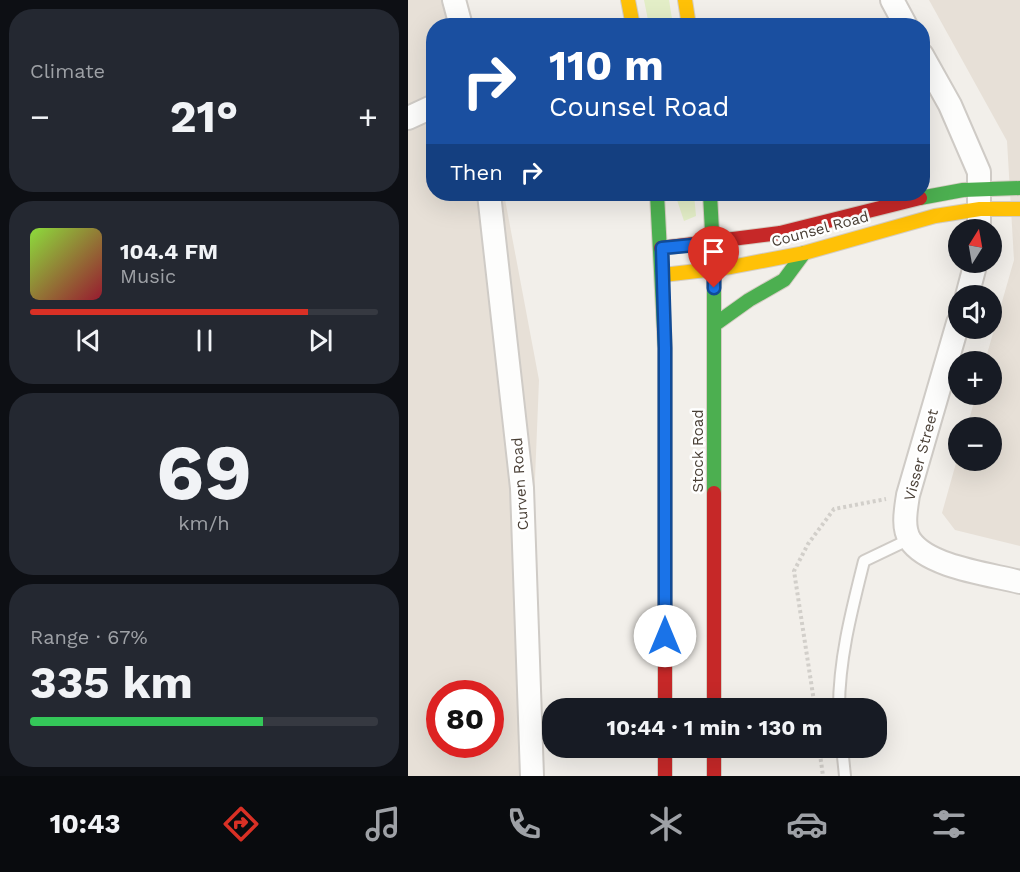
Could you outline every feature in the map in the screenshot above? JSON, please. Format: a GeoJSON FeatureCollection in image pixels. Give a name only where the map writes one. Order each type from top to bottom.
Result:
{"type":"FeatureCollection","features":[{"type":"Feature","properties":{"kind":"main road"},"geometry":{"type":"LineString","coordinates":[[628,0],[631,18]]}},
{"type":"Feature","properties":{"kind":"main road"},"geometry":{"type":"LineString","coordinates":[[685,0],[688,18]]}},
{"type":"Feature","properties":{"kind":"main road","name":"Counsel Road"},"geometry":{"type":"LineString","coordinates":[[663,275],[714,269],[804,253],[903,223],[980,209],[1020,188]]}},
{"type":"Feature","properties":{"kind":"main road"},"geometry":{"type":"LineString","coordinates":[[658,201],[663,275],[665,698]]}},
{"type":"Feature","properties":{"kind":"main road","name":"Stock Road"},"geometry":{"type":"LineString","coordinates":[[711,201],[714,243],[714,698]]}},
{"type":"Feature","properties":{"kind":"main road","name":"Counsel Road"},"geometry":{"type":"LineString","coordinates":[[662,248],[714,243],[798,229],[895,202],[980,209],[1020,209]]}},
{"type":"Feature","properties":{"kind":"main road"},"geometry":{"type":"LineString","coordinates":[[714,325],[748,300],[784,280],[804,253]]}},
{"type":"Feature","properties":{"kind":"main road"},"geometry":{"type":"LineString","coordinates":[[665,758],[665,776]]}},
{"type":"Feature","properties":{"kind":"main road"},"geometry":{"type":"LineString","coordinates":[[714,758],[714,776]]}},
{"type":"Feature","properties":{"kind":"street"},"geometry":{"type":"LineString","coordinates":[[454,0],[459,18]]}},
{"type":"Feature","properties":{"kind":"street"},"geometry":{"type":"LineString","coordinates":[[892,0],[902,18]]}},
{"type":"Feature","properties":{"kind":"street"},"geometry":{"type":"LineString","coordinates":[[930,69],[950,105],[979,172],[980,209]]}},
{"type":"Feature","properties":{"kind":"street"},"geometry":{"type":"LineString","coordinates":[[408,117],[426,109]]}},
{"type":"Feature","properties":{"kind":"street","name":"Curven Road"},"geometry":{"type":"LineString","coordinates":[[490,201],[522,488],[532,776]]}},
{"type":"Feature","properties":{"kind":"street","name":"Visser Street"},"geometry":{"type":"LineString","coordinates":[[910,539],[904,521],[908,495],[954,339]]}},
{"type":"Feature","properties":{"kind":"street"},"geometry":{"type":"LineString","coordinates":[[910,539],[929,558],[1020,582]]}},
{"type":"Feature","properties":{"kind":"lane"},"geometry":{"type":"LineString","coordinates":[[840,698],[848,627],[864,561],[910,539]]}},
{"type":"Feature","properties":{"kind":"lane"},"geometry":{"type":"LineString","coordinates":[[843,758],[845,776]]}},
{"type":"Feature","properties":{"kind":"path"},"geometry":{"type":"LineString","coordinates":[[813,698],[794,571],[808,544],[834,509],[908,495]]}},
{"type":"Feature","properties":{"kind":"path"},"geometry":{"type":"LineString","coordinates":[[821,758],[823,776]]}},
{"type":"Feature","properties":{"kind":"shaded area"},"geometry":{"type":"Polygon","coordinates":[[[408,0],[467,0],[471,18],[426,18],[426,201],[505,201],[539,380],[523,776],[408,776],[408,0]]]}},
{"type":"Feature","properties":{"kind":"shaded area"},"geometry":{"type":"Polygon","coordinates":[[[929,0],[1020,0],[1020,546],[955,530],[942,513],[954,471],[1002,471],[1002,417],[970,417],[973,405],[1002,405],[1002,351],[988,351],[991,339],[1002,339],[1002,302],[1014,260],[1007,141],[929,0]]]}},
{"type":"Feature","properties":{"kind":"green space"},"geometry":{"type":"Polygon","coordinates":[[[644,0],[669,0],[672,18],[648,18],[644,0]]]}},
{"type":"Feature","properties":{"kind":"green space"},"geometry":{"type":"Polygon","coordinates":[[[677,201],[695,201],[696,216],[684,221],[677,201]]]}},
{"type":"Feature","properties":{"kind":"traffic: fast"},"geometry":{"type":"LineString","coordinates":[[930,196],[963,190],[1020,188]]}},
{"type":"Feature","properties":{"kind":"traffic: fast"},"geometry":{"type":"LineString","coordinates":[[657,201],[665,348],[665,477]]}},
{"type":"Feature","properties":{"kind":"traffic: fast"},"geometry":{"type":"LineString","coordinates":[[710,201],[714,269],[714,493]]}},
{"type":"Feature","properties":{"kind":"traffic: fast"},"geometry":{"type":"LineString","coordinates":[[714,325],[749,300],[784,280],[804,253]]}},
{"type":"Feature","properties":{"kind":"traffic: slow"},"geometry":{"type":"LineString","coordinates":[[628,0],[631,18]]}},
{"type":"Feature","properties":{"kind":"traffic: slow"},"geometry":{"type":"LineString","coordinates":[[685,0],[688,18]]}},
{"type":"Feature","properties":{"kind":"traffic: slow"},"geometry":{"type":"LineString","coordinates":[[663,275],[731,267],[804,253],[935,216],[980,209],[1020,209]]}},
{"type":"Feature","properties":{"kind":"traffic: jam"},"geometry":{"type":"LineString","coordinates":[[661,248],[780,233],[908,201]]}},
{"type":"Feature","properties":{"kind":"traffic: jam"},"geometry":{"type":"LineString","coordinates":[[665,477],[665,698]]}},
{"type":"Feature","properties":{"kind":"traffic: jam"},"geometry":{"type":"LineString","coordinates":[[714,493],[714,698]]}},
{"type":"Feature","properties":{"kind":"traffic: jam"},"geometry":{"type":"LineString","coordinates":[[665,758],[665,776]]}},
{"type":"Feature","properties":{"kind":"traffic: jam"},"geometry":{"type":"LineString","coordinates":[[714,758],[714,776]]}},
{"type":"Feature","properties":{"kind":"route"},"geometry":{"type":"LineString","coordinates":[[665,636],[665,348],[662,248],[714,243],[714,288]]}}]}
